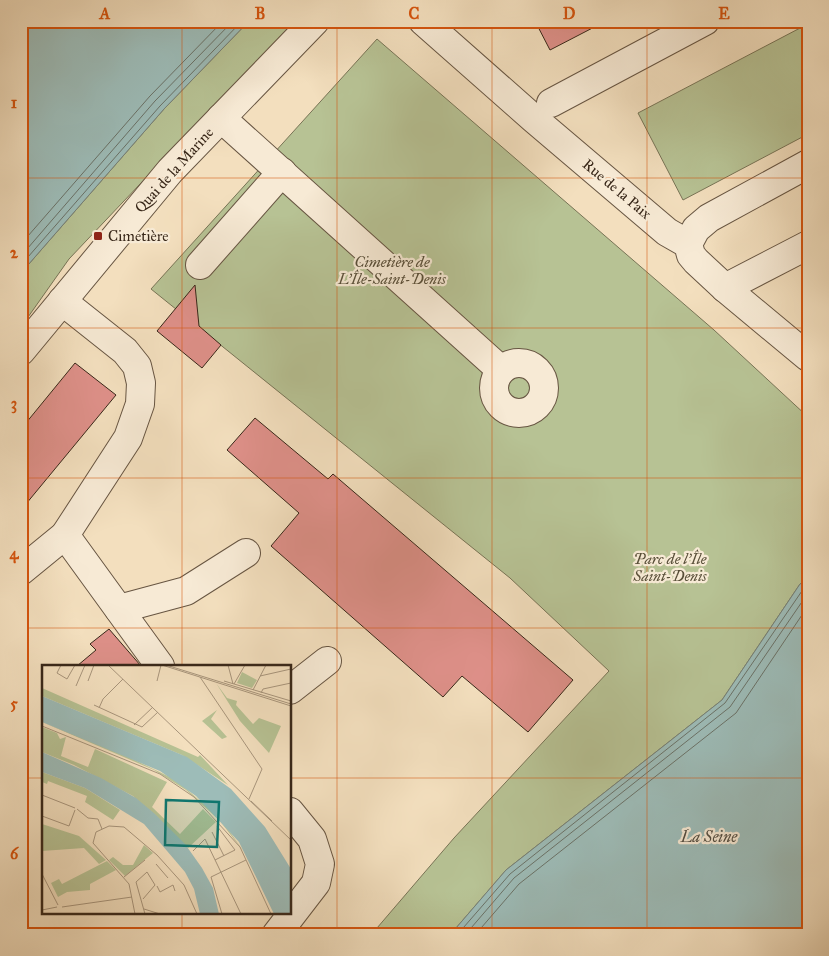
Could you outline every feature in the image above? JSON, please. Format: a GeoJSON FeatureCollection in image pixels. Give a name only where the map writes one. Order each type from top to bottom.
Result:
{"type":"FeatureCollection","features":[{"type":"Feature","properties":{"kind":"street","name":"Quai de la Marine"},"geometry":{"type":"LineString","coordinates":[[21,350],[170,171],[316,21]]}},
{"type":"Feature","properties":{"kind":"street","name":"Rue de la Paix"},"geometry":{"type":"LineString","coordinates":[[423,21],[534,119],[667,232],[688,244]]}},
{"type":"Feature","properties":{"kind":"street"},"geometry":{"type":"LineString","coordinates":[[551,103],[705,21]]}},
{"type":"Feature","properties":{"kind":"street"},"geometry":{"type":"LineString","coordinates":[[221,118],[501,370]]}},
{"type":"Feature","properties":{"kind":"street"},"geometry":{"type":"LineString","coordinates":[[808,164],[708,218],[696,229],[688,244],[691,255],[696,262],[808,357]]}},
{"type":"Feature","properties":{"kind":"street"},"geometry":{"type":"LineString","coordinates":[[200,265],[282,172]]}},
{"type":"Feature","properties":{"kind":"street"},"geometry":{"type":"LineString","coordinates":[[725,288],[808,245]]}},
{"type":"Feature","properties":{"kind":"street"},"geometry":{"type":"LineString","coordinates":[[21,571],[66,535],[128,438],[140,404],[141,383],[137,366],[125,351],[62,301]]}},
{"type":"Feature","properties":{"kind":"street"},"geometry":{"type":"LineString","coordinates":[[66,535],[159,665]]}},
{"type":"Feature","properties":{"kind":"street"},"geometry":{"type":"LineString","coordinates":[[119,609],[186,590],[246,553]]}},
{"type":"Feature","properties":{"kind":"street"},"geometry":{"type":"LineString","coordinates":[[291,689],[327,661]]}},
{"type":"Feature","properties":{"kind":"street"},"geometry":{"type":"LineString","coordinates":[[276,935],[316,883],[320,864],[312,839],[291,813]]}},
{"type":"Feature","properties":{"kind":"green space"},"geometry":{"type":"Polygon","coordinates":[[[249,21],[297,21],[69,259],[21,327],[21,273],[164,109],[249,21]]]}},
{"type":"Feature","properties":{"kind":"green space"},"geometry":{"type":"Polygon","coordinates":[[[802,27],[808,38],[808,134],[683,200],[638,113],[802,27]]]}},
{"type":"Feature","properties":{"kind":"green space","name":"Cimetière de L'Île-Saint-Denis"},"geometry":{"type":"Polygon","coordinates":[[[377,39],[714,330],[808,417],[808,579],[800,584],[722,700],[506,870],[450,935],[371,935],[454,838],[609,671],[510,578],[151,289],[377,39]]]}},
{"type":"Feature","properties":{"kind":"water"},"geometry":{"type":"Polygon","coordinates":[[[21,21],[249,21],[164,109],[21,273],[21,21]]]}},
{"type":"Feature","properties":{"kind":"water","name":"La Seine"},"geometry":{"type":"Polygon","coordinates":[[[808,579],[808,935],[450,935],[506,870],[722,700],[800,584],[808,579]]]}},
{"type":"Feature","properties":{"kind":"building"},"geometry":{"type":"Polygon","coordinates":[[[535,21],[606,21],[550,50],[535,21]]]}},
{"type":"Feature","properties":{"kind":"building"},"geometry":{"type":"Polygon","coordinates":[[[195,285],[199,326],[221,345],[202,368],[157,331],[195,285]]]}},
{"type":"Feature","properties":{"kind":"building"},"geometry":{"type":"Polygon","coordinates":[[[75,363],[116,395],[21,510],[21,429],[75,363]]]}},
{"type":"Feature","properties":{"kind":"building"},"geometry":{"type":"Polygon","coordinates":[[[255,418],[328,479],[333,474],[573,680],[528,732],[462,676],[443,697],[271,546],[299,513],[227,450],[255,418]]]}},
{"type":"Feature","properties":{"kind":"building"},"geometry":{"type":"Polygon","coordinates":[[[109,629],[140,665],[78,665],[96,650],[90,644],[109,629]]]}},
{"type":"Feature","properties":{"kind":"place","name":"Cimetière"},"geometry":{"type":"Point","coordinates":[98,236]}},
{"type":"Feature","properties":{"kind":"park label","name":"Parc de l'Île Saint-Denis"},"geometry":{"type":"Point","coordinates":[670,568]}}]}
